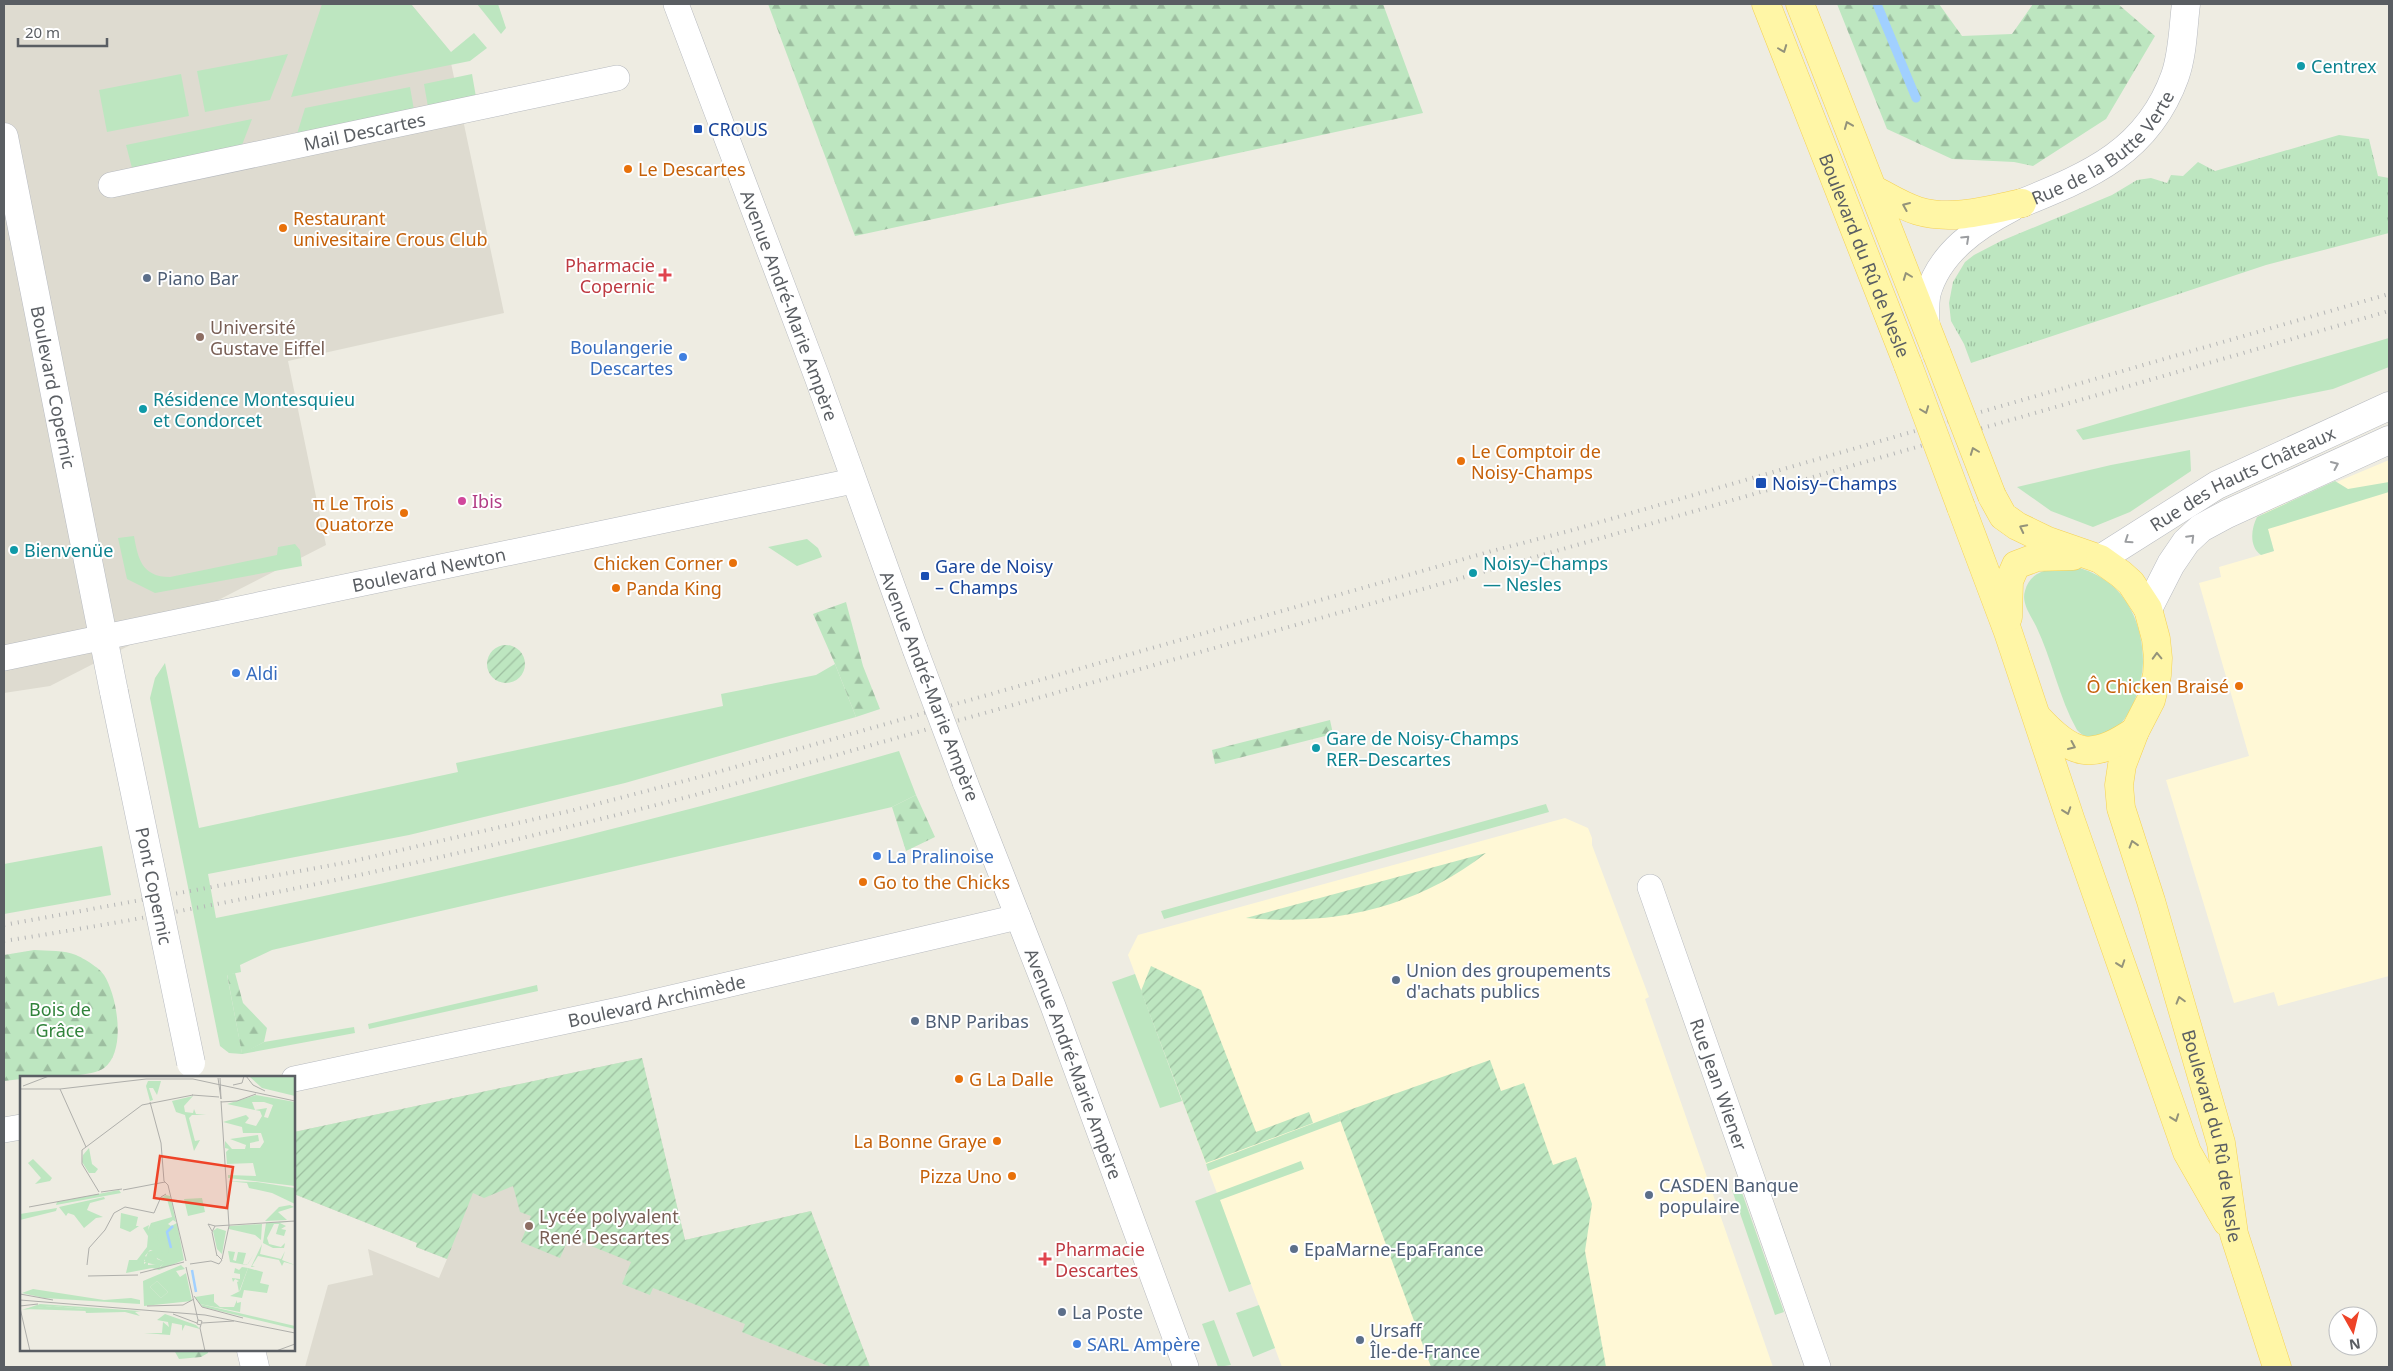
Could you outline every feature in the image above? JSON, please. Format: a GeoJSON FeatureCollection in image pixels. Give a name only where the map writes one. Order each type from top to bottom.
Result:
{"type":"FeatureCollection","features":[{"type":"Feature","properties":{"kind":"main road","name":"Boulevard du Rû de Nesle"},"geometry":{"type":"LineString","coordinates":[[1766,4],[1908,365],[2008,632]]}},
{"type":"Feature","properties":{"kind":"main road"},"geometry":{"type":"LineString","coordinates":[[1800,4],[1992,496],[2004,516],[2017,526],[2048,541],[2100,559],[2131,583],[2148,610]]}},
{"type":"Feature","properties":{"kind":"main road"},"geometry":{"type":"LineString","coordinates":[[1873,188],[1901,204],[1918,211],[1938,215],[1971,214],[2022,203]]}},
{"type":"Feature","properties":{"kind":"main road"},"geometry":{"type":"LineString","coordinates":[[2100,559],[2066,555],[2037,557],[2016,565],[2009,581],[2007,600],[2008,632],[2036,715],[2051,732],[2066,744],[2088,752],[2098,751],[2116,744],[2135,731]]}},
{"type":"Feature","properties":{"kind":"main road","name":"Boulevard du Rû de Nesle"},"geometry":{"type":"LineString","coordinates":[[2148,610],[2156,639],[2157,675],[2151,700],[2135,731],[2122,765],[2119,785],[2121,808],[2151,901],[2221,1143],[2234,1234]]}},
{"type":"Feature","properties":{"kind":"main road","name":"Boulevard du Rû de Nesle"},"geometry":{"type":"LineString","coordinates":[[2036,715],[2187,1152],[2234,1234]]}},
{"type":"Feature","properties":{"kind":"main road"},"geometry":{"type":"LineString","coordinates":[[2234,1234],[2277,1367]]}},
{"type":"Feature","properties":{"kind":"street","name":"Avenue André-Marie Ampère"},"geometry":{"type":"LineString","coordinates":[[676,4],[817,377],[915,649],[1018,917],[1186,1367]]}},
{"type":"Feature","properties":{"kind":"street","name":"Rue de la Butte Verte"},"geometry":{"type":"LineString","coordinates":[[1927,328],[1928,295],[1941,265],[1978,228],[2022,203],[2078,180],[2100,168],[2140,136],[2166,95],[2175,75],[2180,55],[2186,4]]}},
{"type":"Feature","properties":{"kind":"street","name":"Mail Descartes"},"geometry":{"type":"LineString","coordinates":[[111,185],[618,78]]}},
{"type":"Feature","properties":{"kind":"street","name":"Boulevard Copernic"},"geometry":{"type":"LineString","coordinates":[[4,137],[103,637]]}},
{"type":"Feature","properties":{"kind":"street","name":"Rue des Hauts Châteaux"},"geometry":{"type":"LineString","coordinates":[[2100,559],[2217,486],[2389,406]]}},
{"type":"Feature","properties":{"kind":"street","name":"Rue des Hauts Châteaux"},"geometry":{"type":"LineString","coordinates":[[2148,610],[2171,564],[2186,542],[2201,528],[2389,440]]}},
{"type":"Feature","properties":{"kind":"street","name":"Boulevard Newton"},"geometry":{"type":"LineString","coordinates":[[4,658],[853,481]]}},
{"type":"Feature","properties":{"kind":"street","name":"Pont Copernic"},"geometry":{"type":"LineString","coordinates":[[103,637],[193,1070]]}},
{"type":"Feature","properties":{"kind":"street","name":"Rue Jean Wiener"},"geometry":{"type":"LineString","coordinates":[[1650,887],[1818,1367]]}},
{"type":"Feature","properties":{"kind":"street","name":"Boulevard Archimède"},"geometry":{"type":"LineString","coordinates":[[295,1078],[628,1008],[1018,917]]}},
{"type":"Feature","properties":{"kind":"street"},"geometry":{"type":"LineString","coordinates":[[4,1130],[20,1127]]}},
{"type":"Feature","properties":{"kind":"street"},"geometry":{"type":"LineString","coordinates":[[251,1351],[255,1367]]}},
{"type":"Feature","properties":{"kind":"shaded area","name":"Université Gustave Eiffel"},"geometry":{"type":"Polygon","coordinates":[[[4,4],[411,4],[448,49],[504,313],[288,361],[326,545],[50,686],[4,693],[4,4]]]}},
{"type":"Feature","properties":{"kind":"shaded area"},"geometry":{"type":"Polygon","coordinates":[[[2389,460],[2389,976],[2278,1006],[2274,992],[2234,1003],[2166,780],[2249,756],[2199,583],[2221,577],[2219,567],[2274,551],[2263,513],[2389,460]]]}},
{"type":"Feature","properties":{"kind":"shaded area"},"geometry":{"type":"Polygon","coordinates":[[[1565,818],[1588,828],[1592,838],[1592,845],[1649,997],[1645,999],[1773,1367],[1282,1367],[1128,955],[1138,935],[1565,818]]]}},
{"type":"Feature","properties":{"kind":"shaded area","name":"Lycée polyvalent René Descartes"},"geometry":{"type":"Polygon","coordinates":[[[642,1058],[685,1240],[811,1211],[870,1367],[305,1367],[328,1285],[373,1275],[368,1249],[439,1278],[447,1259],[416,1247],[417,1243],[295,1194],[295,1132],[642,1058]]]}},
{"type":"Feature","properties":{"kind":"green space"},"geometry":{"type":"Polygon","coordinates":[[[322,4],[411,4],[451,52],[474,33],[487,48],[470,61],[291,97],[322,4]]]}},
{"type":"Feature","properties":{"kind":"green space"},"geometry":{"type":"Polygon","coordinates":[[[477,4],[498,4],[506,28],[501,34],[477,4]]]}},
{"type":"Feature","properties":{"kind":"green space"},"geometry":{"type":"Polygon","coordinates":[[[768,4],[1383,4],[1423,113],[855,236],[768,4]]]}},
{"type":"Feature","properties":{"kind":"green space"},"geometry":{"type":"Polygon","coordinates":[[[1837,4],[1939,4],[1962,36],[2012,34],[2033,4],[2118,4],[2155,36],[2106,119],[2033,166],[2014,162],[1952,159],[1887,129],[1837,4]]]}},
{"type":"Feature","properties":{"kind":"green space"},"geometry":{"type":"Polygon","coordinates":[[[288,54],[270,100],[205,112],[197,71],[288,54]]]}},
{"type":"Feature","properties":{"kind":"green space"},"geometry":{"type":"Polygon","coordinates":[[[181,74],[189,116],[107,132],[99,90],[181,74]]]}},
{"type":"Feature","properties":{"kind":"green space"},"geometry":{"type":"Polygon","coordinates":[[[472,74],[476,97],[428,107],[424,84],[472,74]]]}},
{"type":"Feature","properties":{"kind":"green space"},"geometry":{"type":"Polygon","coordinates":[[[410,87],[414,110],[297,134],[305,108],[410,87]]]}},
{"type":"Feature","properties":{"kind":"green space"},"geometry":{"type":"Polygon","coordinates":[[[252,119],[242,145],[132,168],[126,145],[252,119]]]}},
{"type":"Feature","properties":{"kind":"green space"},"geometry":{"type":"Polygon","coordinates":[[[2339,135],[2369,139],[2378,176],[2389,178],[2389,233],[2266,265],[1971,363],[1964,344],[1951,321],[1949,303],[1953,282],[1965,262],[1974,255],[2001,241],[2112,195],[2137,180],[2151,178],[2167,183],[2171,175],[2183,176],[2198,162],[2215,171],[2339,135]]]}},
{"type":"Feature","properties":{"kind":"green space"},"geometry":{"type":"Polygon","coordinates":[[[2389,338],[2389,367],[2333,389],[2083,440],[2076,430],[2389,338]]]}},
{"type":"Feature","properties":{"kind":"green space"},"geometry":{"type":"Polygon","coordinates":[[[2190,450],[2191,471],[2130,512],[2093,527],[2051,511],[2017,487],[2111,465],[2190,450]]]}},
{"type":"Feature","properties":{"kind":"green space"},"geometry":{"type":"Polygon","coordinates":[[[2335,481],[2348,489],[2389,482],[2389,492],[2268,529],[2274,551],[2261,555],[2257,552],[2252,538],[2253,527],[2257,517],[2335,481]]]}},
{"type":"Feature","properties":{"kind":"green space"},"geometry":{"type":"Polygon","coordinates":[[[134,536],[137,552],[143,565],[153,574],[161,576],[170,577],[277,555],[278,547],[295,544],[300,550],[302,566],[155,593],[127,579],[118,538],[134,536]]]}},
{"type":"Feature","properties":{"kind":"green space"},"geometry":{"type":"Polygon","coordinates":[[[807,539],[818,548],[822,557],[797,566],[768,547],[807,539]]]}},
{"type":"Feature","properties":{"kind":"green space"},"geometry":{"type":"Polygon","coordinates":[[[2076,567],[2101,577],[2121,595],[2136,622],[2142,649],[2142,673],[2130,710],[2115,730],[2105,735],[2093,737],[2086,736],[2077,730],[2060,692],[2042,639],[2024,600],[2028,583],[2039,573],[2046,570],[2076,567]]]}},
{"type":"Feature","properties":{"kind":"green space"},"geometry":{"type":"Polygon","coordinates":[[[846,602],[863,666],[880,709],[856,717],[813,614],[846,602]]]}},
{"type":"Feature","properties":{"kind":"green space"},"geometry":{"type":"Polygon","coordinates":[[[506,645],[520,650],[525,664],[520,678],[506,683],[492,678],[487,664],[492,650],[506,645]]]}},
{"type":"Feature","properties":{"kind":"green space"},"geometry":{"type":"Polygon","coordinates":[[[165,663],[199,828],[458,772],[456,763],[723,706],[721,694],[816,675],[835,664],[856,717],[625,783],[409,835],[208,874],[216,918],[474,863],[645,821],[899,751],[916,795],[892,807],[272,950],[240,965],[241,972],[227,975],[242,1053],[264,1042],[354,1027],[355,1033],[242,1054],[229,1053],[220,1046],[150,698],[155,678],[165,663]]]}},
{"type":"Feature","properties":{"kind":"green space"},"geometry":{"type":"Polygon","coordinates":[[[1330,720],[1333,734],[1215,764],[1212,750],[1330,720]]]}},
{"type":"Feature","properties":{"kind":"green space"},"geometry":{"type":"Polygon","coordinates":[[[916,795],[935,837],[906,851],[892,807],[916,795]]]}},
{"type":"Feature","properties":{"kind":"green space"},"geometry":{"type":"Polygon","coordinates":[[[1546,804],[1549,812],[1164,919],[1161,911],[1546,804]]]}},
{"type":"Feature","properties":{"kind":"green space"},"geometry":{"type":"Polygon","coordinates":[[[102,846],[111,895],[4,914],[4,864],[102,846]]]}},
{"type":"Feature","properties":{"kind":"green space"},"geometry":{"type":"Polygon","coordinates":[[[1486,853],[1459,872],[1431,887],[1403,900],[1373,909],[1311,919],[1246,918],[1486,853]]]}},
{"type":"Feature","properties":{"kind":"green space","name":"Bois de Grâce"},"geometry":{"type":"Polygon","coordinates":[[[34,950],[61,951],[79,956],[99,969],[109,984],[118,1023],[116,1049],[111,1060],[104,1068],[88,1074],[20,1076],[20,1079],[4,1081],[4,955],[34,950]]]}},
{"type":"Feature","properties":{"kind":"green space"},"geometry":{"type":"Polygon","coordinates":[[[1151,966],[1201,990],[1256,1132],[1309,1112],[1313,1123],[1206,1163],[1141,991],[1151,966]]]}},
{"type":"Feature","properties":{"kind":"green space"},"geometry":{"type":"Polygon","coordinates":[[[235,973],[243,1003],[267,1028],[264,1042],[242,1054],[227,974],[235,973]]]}},
{"type":"Feature","properties":{"kind":"green space"},"geometry":{"type":"Polygon","coordinates":[[[1135,974],[1182,1101],[1160,1108],[1112,982],[1135,974]]]}},
{"type":"Feature","properties":{"kind":"green space"},"geometry":{"type":"Polygon","coordinates":[[[537,985],[538,991],[369,1029],[368,1024],[537,985]]]}},
{"type":"Feature","properties":{"kind":"green space","name":"Lycée polyvalent René Descartes"},"geometry":{"type":"Polygon","coordinates":[[[642,1058],[685,1240],[811,1211],[870,1367],[831,1367],[742,1332],[745,1324],[653,1288],[650,1295],[622,1284],[631,1262],[569,1237],[560,1258],[521,1242],[531,1216],[520,1212],[513,1186],[484,1198],[473,1193],[447,1259],[416,1247],[417,1243],[295,1194],[295,1132],[642,1058]]]}},
{"type":"Feature","properties":{"kind":"green space"},"geometry":{"type":"Polygon","coordinates":[[[1490,1060],[1501,1091],[1524,1083],[1553,1165],[1576,1157],[1592,1204],[1585,1251],[1606,1367],[1431,1367],[1338,1114],[1490,1060]]]}},
{"type":"Feature","properties":{"kind":"green space"},"geometry":{"type":"Polygon","coordinates":[[[1338,1114],[1341,1121],[1208,1171],[1206,1164],[1338,1114]]]}},
{"type":"Feature","properties":{"kind":"green space"},"geometry":{"type":"Polygon","coordinates":[[[1301,1161],[1304,1169],[1220,1200],[1251,1284],[1229,1292],[1195,1201],[1301,1161]]]}},
{"type":"Feature","properties":{"kind":"green space"},"geometry":{"type":"Polygon","coordinates":[[[1740,1187],[1784,1312],[1775,1315],[1732,1190],[1740,1187]]]}},
{"type":"Feature","properties":{"kind":"green space"},"geometry":{"type":"Polygon","coordinates":[[[1259,1305],[1275,1348],[1253,1357],[1236,1313],[1259,1305]]]}},
{"type":"Feature","properties":{"kind":"green space"},"geometry":{"type":"Polygon","coordinates":[[[1214,1320],[1231,1365],[1218,1367],[1202,1324],[1214,1320]]]}},
{"type":"Feature","properties":{"kind":"green space"},"geometry":{"type":"Polygon","coordinates":[[[175,1351],[208,1351],[208,1353],[201,1357],[179,1359],[175,1351]]]}},
{"type":"Feature","properties":{"kind":"waterway"},"geometry":{"type":"LineString","coordinates":[[1877,4],[1916,98]]}},
{"type":"Feature","properties":{"kind":"railway"},"geometry":{"type":"LineString","coordinates":[[4,925],[349,862],[574,810],[707,775],[1492,551],[1569,531],[2389,294]]}},
{"type":"Feature","properties":{"kind":"railway"},"geometry":{"type":"LineString","coordinates":[[4,941],[265,895],[351,877],[524,838],[695,795],[1497,568],[2389,311]]}},
{"type":"Feature","properties":{"kind":"place","name":"Centrex"},"geometry":{"type":"Point","coordinates":[2301,66]}},
{"type":"Feature","properties":{"kind":"place","name":"CROUS"},"geometry":{"type":"Point","coordinates":[698,129]}},
{"type":"Feature","properties":{"kind":"place","name":"Le Descartes"},"geometry":{"type":"Point","coordinates":[628,169]}},
{"type":"Feature","properties":{"kind":"place","name":"Restaurant univesitaire Crous Club"},"geometry":{"type":"Point","coordinates":[283,228]}},
{"type":"Feature","properties":{"kind":"place","name":"Pharmacie Copernic"},"geometry":{"type":"Point","coordinates":[665,275]}},
{"type":"Feature","properties":{"kind":"place","name":"Piano Bar"},"geometry":{"type":"Point","coordinates":[147,278]}},
{"type":"Feature","properties":{"kind":"place","name":"Université Gustave Eiffel"},"geometry":{"type":"Point","coordinates":[200,337]}},
{"type":"Feature","properties":{"kind":"place","name":"Boulangerie Descartes"},"geometry":{"type":"Point","coordinates":[683,357]}},
{"type":"Feature","properties":{"kind":"place","name":"Résidence Montesquieu et Condorcet"},"geometry":{"type":"Point","coordinates":[143,409]}},
{"type":"Feature","properties":{"kind":"place","name":"Le Comptoir de Noisy-Champs"},"geometry":{"type":"Point","coordinates":[1461,461]}},
{"type":"Feature","properties":{"kind":"place","name":"Noisy–Champs"},"geometry":{"type":"Point","coordinates":[1761,483]}},
{"type":"Feature","properties":{"kind":"place","name":"Ibis"},"geometry":{"type":"Point","coordinates":[462,501]}},
{"type":"Feature","properties":{"kind":"place","name":"π Le Trois Quatorze"},"geometry":{"type":"Point","coordinates":[404,513]}},
{"type":"Feature","properties":{"kind":"place","name":"Bienvenüe"},"geometry":{"type":"Point","coordinates":[14,550]}},
{"type":"Feature","properties":{"kind":"place","name":"Chicken Corner"},"geometry":{"type":"Point","coordinates":[733,563]}},
{"type":"Feature","properties":{"kind":"place","name":"Noisy–Champs — Nesles"},"geometry":{"type":"Point","coordinates":[1473,573]}},
{"type":"Feature","properties":{"kind":"place","name":"Gare de Noisy – Champs"},"geometry":{"type":"Point","coordinates":[925,576]}},
{"type":"Feature","properties":{"kind":"place","name":"Panda King"},"geometry":{"type":"Point","coordinates":[616,588]}},
{"type":"Feature","properties":{"kind":"place","name":"Aldi"},"geometry":{"type":"Point","coordinates":[236,673]}},
{"type":"Feature","properties":{"kind":"place","name":"Ô Chicken Braisé"},"geometry":{"type":"Point","coordinates":[2239,686]}},
{"type":"Feature","properties":{"kind":"place","name":"Gare de Noisy-Champs RER–Descartes"},"geometry":{"type":"Point","coordinates":[1316,748]}},
{"type":"Feature","properties":{"kind":"place","name":"La Pralinoise"},"geometry":{"type":"Point","coordinates":[877,856]}},
{"type":"Feature","properties":{"kind":"place","name":"Go to the Chicks"},"geometry":{"type":"Point","coordinates":[863,882]}},
{"type":"Feature","properties":{"kind":"place","name":"Union des groupements d'achats publics"},"geometry":{"type":"Point","coordinates":[1396,980]}},
{"type":"Feature","properties":{"kind":"place","name":"BNP Paribas"},"geometry":{"type":"Point","coordinates":[915,1021]}},
{"type":"Feature","properties":{"kind":"place","name":"G La Dalle"},"geometry":{"type":"Point","coordinates":[959,1079]}},
{"type":"Feature","properties":{"kind":"place","name":"La Bonne Graye"},"geometry":{"type":"Point","coordinates":[997,1141]}},
{"type":"Feature","properties":{"kind":"place","name":"Pizza Uno"},"geometry":{"type":"Point","coordinates":[1012,1176]}},
{"type":"Feature","properties":{"kind":"place","name":"CASDEN Banque populaire"},"geometry":{"type":"Point","coordinates":[1649,1195]}},
{"type":"Feature","properties":{"kind":"place","name":"Lycée polyvalent René Descartes"},"geometry":{"type":"Point","coordinates":[529,1226]}},
{"type":"Feature","properties":{"kind":"place","name":"EpaMarne-EpaFrance"},"geometry":{"type":"Point","coordinates":[1294,1249]}},
{"type":"Feature","properties":{"kind":"place","name":"Pharmacie Descartes"},"geometry":{"type":"Point","coordinates":[1045,1259]}},
{"type":"Feature","properties":{"kind":"place","name":"La Poste"},"geometry":{"type":"Point","coordinates":[1062,1312]}},
{"type":"Feature","properties":{"kind":"place","name":"Ursaff Île-de-France"},"geometry":{"type":"Point","coordinates":[1360,1340]}},
{"type":"Feature","properties":{"kind":"place","name":"SARL Ampère"},"geometry":{"type":"Point","coordinates":[1077,1344]}}]}
